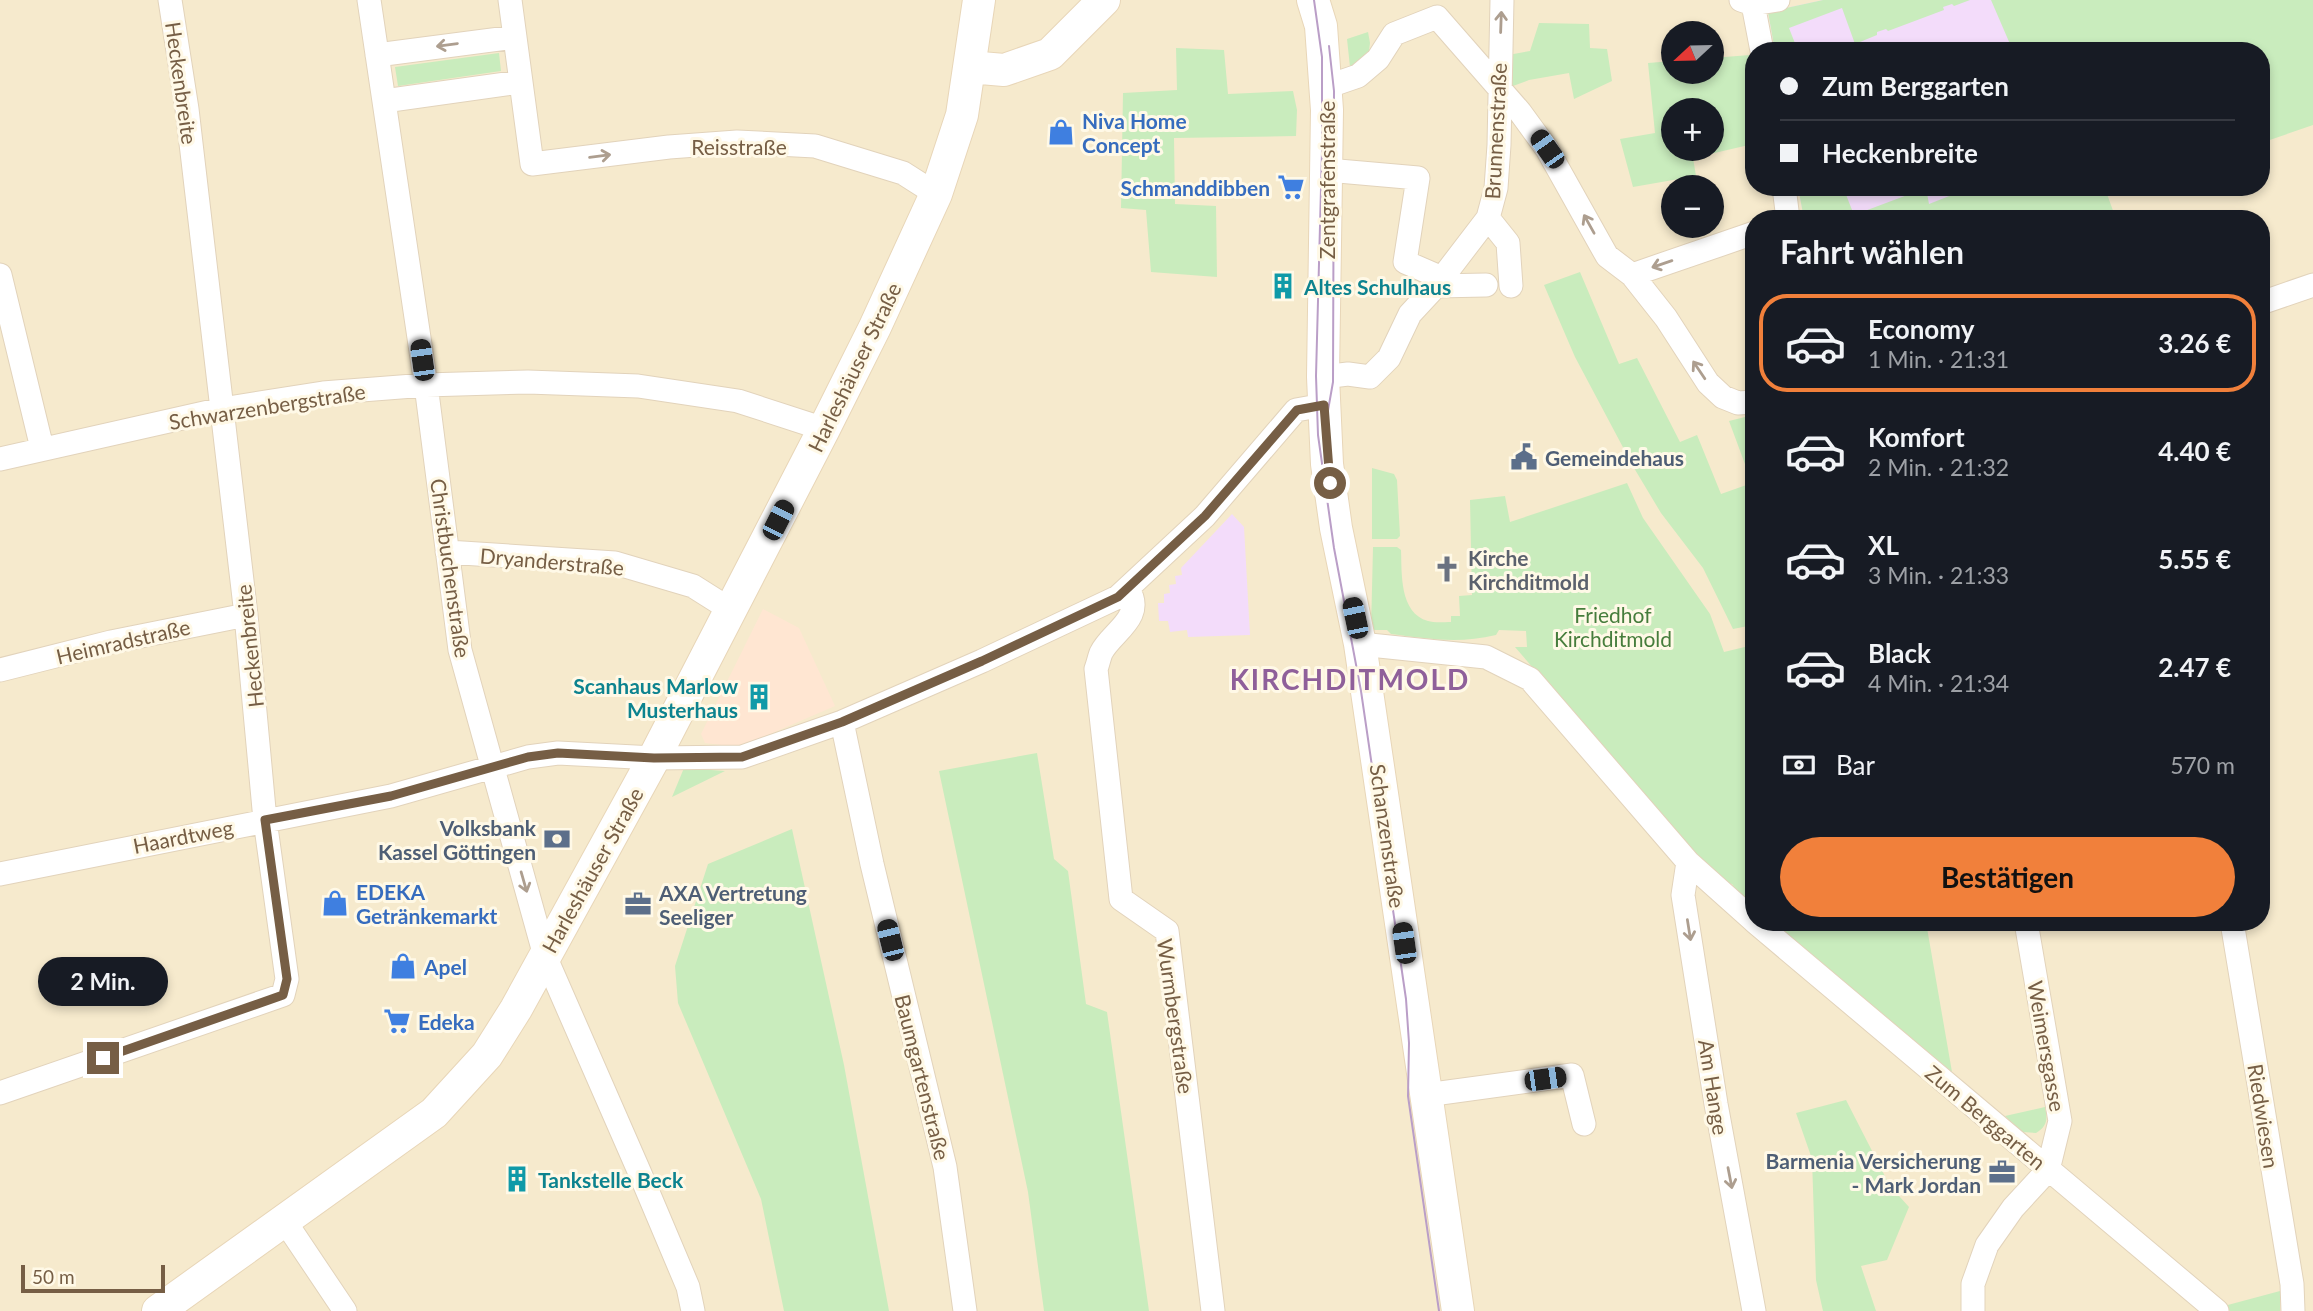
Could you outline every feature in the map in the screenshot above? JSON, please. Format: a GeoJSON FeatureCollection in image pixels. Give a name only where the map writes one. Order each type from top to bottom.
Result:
{"type":"FeatureCollection","features":[{"type":"Feature","properties":{"kind":"main road","name":"Harleshäuser Straße"},"geometry":{"type":"LineString","coordinates":[[158,1311],[434,1112],[487,1055],[654,758],[824,429],[936,194],[962,114],[979,0]]}},
{"type":"Feature","properties":{"kind":"main road"},"geometry":{"type":"LineString","coordinates":[[969,67],[1004,70],[1050,54],[1104,0]]}},
{"type":"Feature","properties":{"kind":"main road","name":"Zentgrafenstraße"},"geometry":{"type":"LineString","coordinates":[[1313,0],[1321,26],[1326,87],[1324,391],[1327,464],[1336,528]]}},
{"type":"Feature","properties":{"kind":"main road","name":"Schanzenstraße"},"geometry":{"type":"LineString","coordinates":[[1336,528],[1360,644],[1458,1311]]}},
{"type":"Feature","properties":{"kind":"street","name":"Heckenbreite"},"geometry":{"type":"LineString","coordinates":[[0,1093],[283,995],[287,979],[265,820],[246,615],[187,109],[170,0]]}},
{"type":"Feature","properties":{"kind":"street","name":"Christbuchenstraße"},"geometry":{"type":"LineString","coordinates":[[369,0],[426,386],[460,650],[545,956],[688,1287],[693,1311]]}},
{"type":"Feature","properties":{"kind":"street"},"geometry":{"type":"LineString","coordinates":[[384,101],[520,82],[510,0]]}},
{"type":"Feature","properties":{"kind":"street","name":"Brunnenstraße"},"geometry":{"type":"LineString","coordinates":[[1324,391],[1348,374],[1370,377],[1389,358],[1410,314],[1439,282],[1488,218],[1496,188],[1502,0]]}},
{"type":"Feature","properties":{"kind":"street"},"geometry":{"type":"LineString","coordinates":[[1759,42],[1748,1],[1779,0]]}},
{"type":"Feature","properties":{"kind":"street"},"geometry":{"type":"LineString","coordinates":[[1326,87],[1358,76],[1378,60],[1394,34],[1435,8],[1547,149],[1607,256],[1632,275],[1666,318],[1708,383],[1723,397],[1738,403],[1745,403]]}},
{"type":"Feature","properties":{"kind":"street"},"geometry":{"type":"LineString","coordinates":[[377,55],[515,37]]}},
{"type":"Feature","properties":{"kind":"street","name":"Reisstraße"},"geometry":{"type":"LineString","coordinates":[[520,82],[532,164],[669,147],[737,142],[815,146],[904,173],[936,194]]}},
{"type":"Feature","properties":{"kind":"street"},"geometry":{"type":"LineString","coordinates":[[1327,170],[1418,178],[1405,262],[1439,282],[1486,285]]}},
{"type":"Feature","properties":{"kind":"street"},"geometry":{"type":"LineString","coordinates":[[1488,218],[1508,243],[1511,286]]}},
{"type":"Feature","properties":{"kind":"street"},"geometry":{"type":"LineString","coordinates":[[1632,275],[1745,236]]}},
{"type":"Feature","properties":{"kind":"street"},"geometry":{"type":"LineString","coordinates":[[0,275],[42,448]]}},
{"type":"Feature","properties":{"kind":"street"},"geometry":{"type":"LineString","coordinates":[[2270,300],[2313,285]]}},
{"type":"Feature","properties":{"kind":"street","name":"Schwarzenbergstraße"},"geometry":{"type":"LineString","coordinates":[[0,459],[222,409],[323,393],[528,382],[638,386],[738,401],[824,429]]}},
{"type":"Feature","properties":{"kind":"street","name":"Haardtweg"},"geometry":{"type":"LineString","coordinates":[[0,874],[391,796],[528,757],[558,753],[654,758],[742,757],[842,722],[982,661],[1118,597],[1205,516],[1297,410],[1324,391]]}},
{"type":"Feature","properties":{"kind":"street","name":"Dryanderstraße"},"geometry":{"type":"LineString","coordinates":[[447,552],[615,563],[693,586],[731,610]]}},
{"type":"Feature","properties":{"kind":"street","name":"Wurmbergstraße"},"geometry":{"type":"LineString","coordinates":[[1128,589],[1133,597],[1133,610],[1119,633],[1102,651],[1096,669],[1121,899],[1167,931],[1213,1311]]}},
{"type":"Feature","properties":{"kind":"street","name":"Heimradstraße"},"geometry":{"type":"LineString","coordinates":[[0,670],[111,642],[246,615]]}},
{"type":"Feature","properties":{"kind":"street","name":"Zum Berggarten"},"geometry":{"type":"LineString","coordinates":[[1360,644],[1486,657],[1530,679],[1688,862],[1745,914]]}},
{"type":"Feature","properties":{"kind":"street","name":"Baumgartenstraße"},"geometry":{"type":"LineString","coordinates":[[842,722],[872,864],[945,1167],[965,1311]]}},
{"type":"Feature","properties":{"kind":"street","name":"Am Hange"},"geometry":{"type":"LineString","coordinates":[[1688,862],[1683,895],[1716,1104],[1754,1311]]}},
{"type":"Feature","properties":{"kind":"street","name":"Zum Berggarten"},"geometry":{"type":"LineString","coordinates":[[1765,931],[2217,1311]]}},
{"type":"Feature","properties":{"kind":"street","name":"Weimersgasse"},"geometry":{"type":"LineString","coordinates":[[2028,931],[2060,1121],[2048,1170]]}},
{"type":"Feature","properties":{"kind":"street","name":"Riedwiesen"},"geometry":{"type":"LineString","coordinates":[[2233,931],[2290,1271],[2293,1311]]}},
{"type":"Feature","properties":{"kind":"street"},"geometry":{"type":"LineString","coordinates":[[1426,1095],[1572,1075],[1584,1124]]}},
{"type":"Feature","properties":{"kind":"street"},"geometry":{"type":"LineString","coordinates":[[1973,1311],[1973,1284],[1987,1245],[2013,1208],[2048,1170]]}},
{"type":"Feature","properties":{"kind":"street"},"geometry":{"type":"LineString","coordinates":[[284,1220],[345,1311]]}},
{"type":"Feature","properties":{"kind":"shaded area"},"geometry":{"type":"Polygon","coordinates":[[[0,0],[2313,0],[2313,1311],[0,1311],[0,0]]]}},
{"type":"Feature","properties":{"kind":"shaded area"},"geometry":{"type":"Polygon","coordinates":[[[1823,0],[2020,0],[2032,42],[1773,42],[1768,12],[1823,0]]]}},
{"type":"Feature","properties":{"kind":"shaded area"},"geometry":{"type":"Polygon","coordinates":[[[1800,196],[2076,196],[2078,203],[1958,210],[1802,210],[1800,196]]]}},
{"type":"Feature","properties":{"kind":"shaded area"},"geometry":{"type":"Polygon","coordinates":[[[1232,514],[1244,527],[1250,635],[1188,637],[1187,630],[1170,632],[1168,621],[1159,621],[1158,603],[1164,603],[1164,594],[1170,593],[1169,585],[1176,584],[1175,576],[1182,575],[1181,568],[1232,514]]]}},
{"type":"Feature","properties":{"kind":"shaded area"},"geometry":{"type":"Polygon","coordinates":[[[763,609],[799,628],[835,706],[747,744],[730,746],[705,743],[701,734],[763,609]]]}},
{"type":"Feature","properties":{"kind":"green space"},"geometry":{"type":"Polygon","coordinates":[[[1823,0],[1970,0],[1943,7],[1944,10],[1888,31],[1886,29],[1877,32],[1877,35],[1860,42],[1854,42],[1842,8],[1789,28],[1794,42],[1773,42],[1768,12],[1823,0]]]}},
{"type":"Feature","properties":{"kind":"green space"},"geometry":{"type":"Polygon","coordinates":[[[1991,0],[2313,0],[2313,125],[2270,140],[2270,42],[2009,42],[1991,0]]]}},
{"type":"Feature","properties":{"kind":"green space"},"geometry":{"type":"Polygon","coordinates":[[[1539,23],[1589,24],[1590,48],[1607,49],[1612,81],[1574,99],[1569,73],[1529,80],[1513,86],[1507,82],[1508,55],[1530,51],[1539,23]]]}},
{"type":"Feature","properties":{"kind":"green space"},"geometry":{"type":"Polygon","coordinates":[[[1368,32],[1368,58],[1350,67],[1347,39],[1368,32]]]}},
{"type":"Feature","properties":{"kind":"green space"},"geometry":{"type":"Polygon","coordinates":[[[1176,48],[1224,50],[1228,94],[1293,91],[1297,110],[1296,136],[1174,138],[1175,204],[1216,206],[1217,277],[1151,272],[1146,210],[1121,208],[1123,93],[1177,90],[1176,48]]]}},
{"type":"Feature","properties":{"kind":"green space"},"geometry":{"type":"Polygon","coordinates":[[[499,53],[501,71],[398,86],[395,67],[499,53]]]}},
{"type":"Feature","properties":{"kind":"green space"},"geometry":{"type":"Polygon","coordinates":[[[1745,55],[1745,146],[1724,151],[1724,98],[1661,98],[1661,161],[1694,161],[1696,175],[1661,175],[1661,182],[1633,187],[1620,139],[1655,133],[1648,63],[1661,62],[1661,84],[1724,84],[1724,57],[1745,55]]]}},
{"type":"Feature","properties":{"kind":"green space"},"geometry":{"type":"Polygon","coordinates":[[[1800,196],[1847,196],[1852,210],[1802,210],[1800,196]]]}},
{"type":"Feature","properties":{"kind":"green space"},"geometry":{"type":"Polygon","coordinates":[[[1905,196],[1928,196],[1929,204],[1949,196],[2108,196],[2113,210],[1867,210],[1905,196]]]}},
{"type":"Feature","properties":{"kind":"green space"},"geometry":{"type":"Polygon","coordinates":[[[1580,272],[1619,364],[1637,358],[1680,442],[1697,435],[1721,494],[1745,485],[1745,627],[1733,629],[1703,568],[1661,513],[1634,468],[1575,357],[1544,285],[1580,272]]]}},
{"type":"Feature","properties":{"kind":"green space"},"geometry":{"type":"Polygon","coordinates":[[[1745,417],[1745,464],[1729,421],[1745,417]]]}},
{"type":"Feature","properties":{"kind":"green space"},"geometry":{"type":"Polygon","coordinates":[[[1372,468],[1394,474],[1397,480],[1400,536],[1397,539],[1372,539],[1372,468]]]}},
{"type":"Feature","properties":{"kind":"green space","name":"Friedhof Kirchditmold"},"geometry":{"type":"Polygon","coordinates":[[[1627,483],[1643,518],[1710,614],[1724,652],[1745,647],[1745,899],[1732,884],[1725,882],[1699,860],[1515,647],[1527,647],[1526,631],[1499,630],[1496,635],[1482,638],[1444,640],[1391,634],[1387,630],[1371,630],[1373,547],[1397,547],[1401,550],[1404,591],[1412,610],[1419,617],[1430,622],[1451,622],[1451,616],[1460,616],[1459,596],[1472,595],[1470,500],[1505,496],[1510,522],[1627,483]]]}},
{"type":"Feature","properties":{"kind":"green space"},"geometry":{"type":"Polygon","coordinates":[[[1037,753],[1054,859],[1068,871],[1086,1004],[1107,1012],[1149,1311],[1044,1311],[1028,1192],[939,771],[1037,753]]]}},
{"type":"Feature","properties":{"kind":"green space"},"geometry":{"type":"Polygon","coordinates":[[[684,768],[725,771],[672,797],[684,768]]]}},
{"type":"Feature","properties":{"kind":"green space"},"geometry":{"type":"Polygon","coordinates":[[[792,829],[844,1065],[889,1311],[784,1311],[761,1199],[678,1003],[675,966],[708,864],[792,829]]]}},
{"type":"Feature","properties":{"kind":"green space"},"geometry":{"type":"Polygon","coordinates":[[[1784,931],[1928,931],[1952,1072],[1784,931]]]}},
{"type":"Feature","properties":{"kind":"green space"},"geometry":{"type":"Polygon","coordinates":[[[1846,1100],[1890,1186],[1909,1207],[1887,1260],[1861,1266],[1876,1311],[1823,1311],[1816,1280],[1812,1159],[1796,1113],[1846,1100]]]}},
{"type":"Feature","properties":{"kind":"green space"},"geometry":{"type":"Polygon","coordinates":[[[2045,1107],[2046,1122],[2036,1133],[2022,1132],[2005,1116],[2045,1107]]]}},
{"type":"Feature","properties":{"kind":"green space"},"geometry":{"type":"Polygon","coordinates":[[[2280,1291],[2280,1311],[2230,1311],[2224,1306],[2280,1291]]]}},
{"type":"Feature","properties":{"kind":"tram line"},"geometry":{"type":"LineString","coordinates":[[1314,0],[1322,57],[1316,376],[1318,435],[1334,548],[1361,691],[1406,999],[1408,1096],[1439,1311]]}},
{"type":"Feature","properties":{"kind":"tram line"},"geometry":{"type":"LineString","coordinates":[[1324,433],[1333,382],[1334,91],[1329,46]]}},
{"type":"Feature","properties":{"kind":"place","name":"Niva Home Concept"},"geometry":{"type":"Point","coordinates":[1061,132]}},
{"type":"Feature","properties":{"kind":"place","name":"Schmanddibben"},"geometry":{"type":"Point","coordinates":[1291,187]}},
{"type":"Feature","properties":{"kind":"place","name":"Altes Schulhaus"},"geometry":{"type":"Point","coordinates":[1283,286]}},
{"type":"Feature","properties":{"kind":"place","name":"Gemeindehaus"},"geometry":{"type":"Point","coordinates":[1524,457]}},
{"type":"Feature","properties":{"kind":"place","name":"Kirche Kirchditmold"},"geometry":{"type":"Point","coordinates":[1447,569]}},
{"type":"Feature","properties":{"kind":"place","name":"Scanhaus Marlow Musterhaus"},"geometry":{"type":"Point","coordinates":[759,697]}},
{"type":"Feature","properties":{"kind":"place","name":"Volksbank Kassel Göttingen"},"geometry":{"type":"Point","coordinates":[557,839]}},
{"type":"Feature","properties":{"kind":"place","name":"EDEKA Getränkemarkt"},"geometry":{"type":"Point","coordinates":[335,903]}},
{"type":"Feature","properties":{"kind":"place","name":"AXA Vertretung Seeliger"},"geometry":{"type":"Point","coordinates":[638,904]}},
{"type":"Feature","properties":{"kind":"place","name":"Apel"},"geometry":{"type":"Point","coordinates":[403,966]}},
{"type":"Feature","properties":{"kind":"place","name":"Edeka"},"geometry":{"type":"Point","coordinates":[397,1021]}},
{"type":"Feature","properties":{"kind":"place","name":"Barmenia Versicherung - Mark Jordan"},"geometry":{"type":"Point","coordinates":[2002,1172]}},
{"type":"Feature","properties":{"kind":"place","name":"Tankstelle Beck"},"geometry":{"type":"Point","coordinates":[517,1179]}},
{"type":"Feature","properties":{"kind":"district","name":"KIRCHDITMOLD"},"geometry":{"type":"Point","coordinates":[1350,679]}},
{"type":"Feature","properties":{"kind":"route"},"geometry":{"type":"LineString","coordinates":[[103,1058],[283,995],[287,979],[265,820],[391,796],[528,757],[558,753],[654,758],[742,757],[842,722],[982,661],[1118,597],[1205,516],[1297,410],[1324,405],[1330,483]]}}]}
